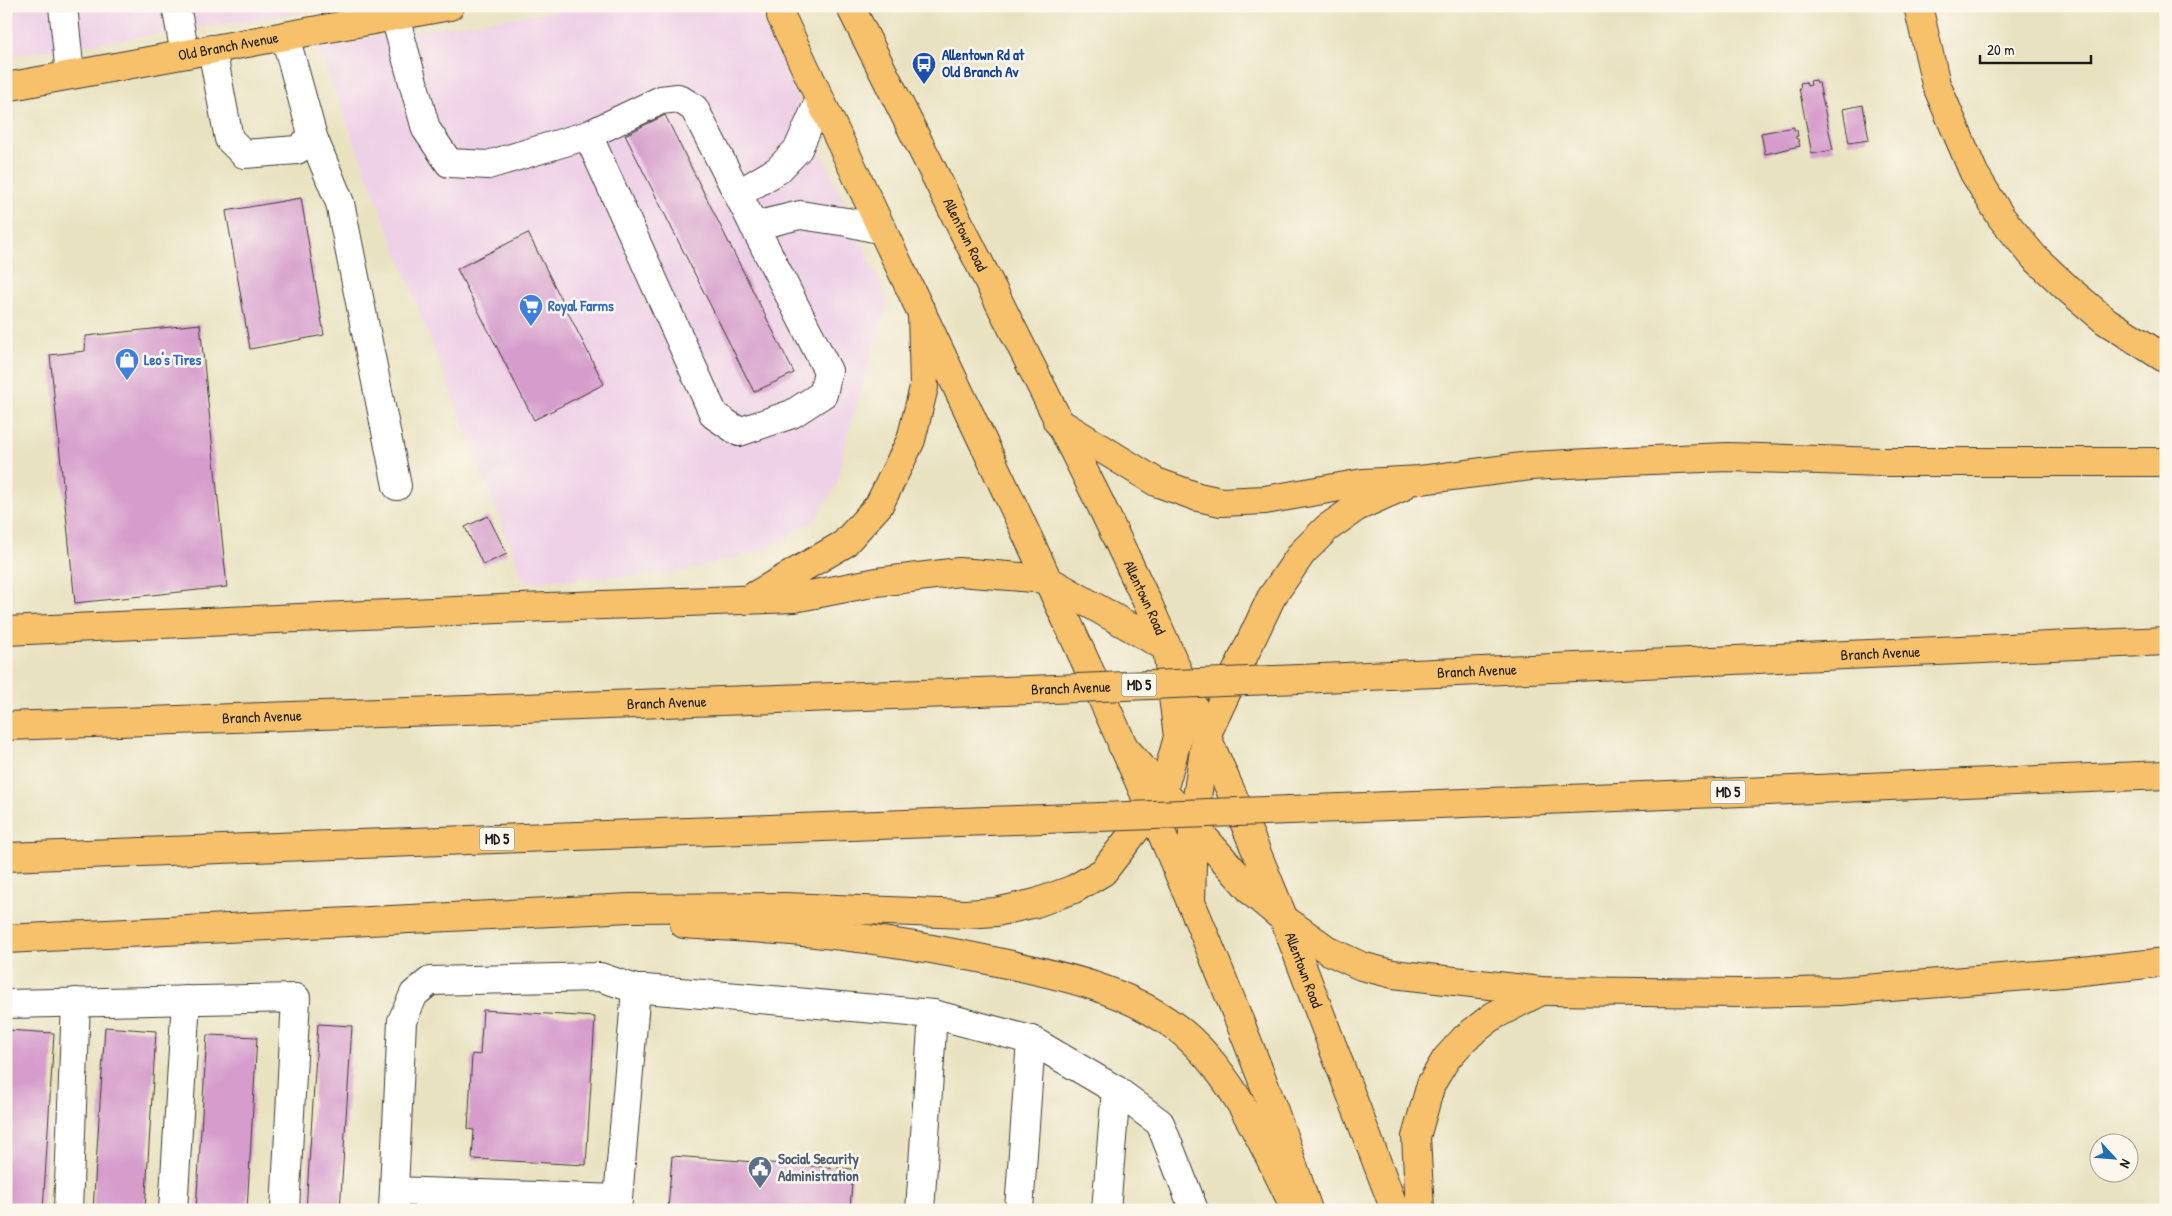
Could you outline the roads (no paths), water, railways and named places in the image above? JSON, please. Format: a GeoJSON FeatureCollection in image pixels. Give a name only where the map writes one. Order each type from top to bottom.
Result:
{"type":"FeatureCollection","features":[{"type":"Feature","properties":{"kind":"main road","name":"Old Branch Avenue"},"geometry":{"type":"LineString","coordinates":[[6,87],[285,36],[394,11],[450,6]]}},
{"type":"Feature","properties":{"kind":"main road"},"geometry":{"type":"LineString","coordinates":[[781,6],[781,16],[1021,521],[1122,745],[1157,800],[1192,903],[1268,1094],[1308,1210]]}},
{"type":"Feature","properties":{"kind":"main road","name":"Allentown Road"},"geometry":{"type":"LineString","coordinates":[[850,6],[1057,421],[1100,503],[1149,606],[1284,919],[1395,1210]]}},
{"type":"Feature","properties":{"kind":"main road"},"geometry":{"type":"LineString","coordinates":[[1918,6],[1936,84],[1974,173],[2001,217],[2034,257],[2068,289],[2106,321],[2166,359]]}},
{"type":"Feature","properties":{"kind":"main road"},"geometry":{"type":"LineString","coordinates":[[748,599],[844,544],[879,505],[911,440],[924,387],[922,312]]}},
{"type":"Feature","properties":{"kind":"main road"},"geometry":{"type":"LineString","coordinates":[[1057,421],[1156,482],[1198,497],[1221,502],[1273,498],[1363,483],[1420,480],[1530,466],[1728,457],[1883,462],[2166,462]]}},
{"type":"Feature","properties":{"kind":"main road"},"geometry":{"type":"LineString","coordinates":[[1192,903],[1193,825],[1206,736],[1271,598],[1302,553],[1327,528],[1357,508],[1420,480]]}},
{"type":"Feature","properties":{"kind":"main road"},"geometry":{"type":"LineString","coordinates":[[6,631],[794,598],[877,582],[959,572],[1046,579],[1166,648],[1178,737],[1157,800],[1103,872],[1074,889],[1036,903],[996,912],[965,914],[768,907],[630,908],[6,939]]}},
{"type":"Feature","properties":{"kind":"main road","name":"Branch Avenue"},"geometry":{"type":"LineString","coordinates":[[6,726],[979,692],[2166,641]]}},
{"type":"Feature","properties":{"kind":"main road","name":"MD 5"},"geometry":{"type":"LineString","coordinates":[[6,857],[1290,810],[2166,775]]}},
{"type":"Feature","properties":{"kind":"main road"},"geometry":{"type":"LineString","coordinates":[[1157,800],[1193,825],[1254,894],[1284,919],[1329,952],[1361,966],[1393,974],[1541,991],[1743,993],[1840,991],[2073,972],[2166,962]]}},
{"type":"Feature","properties":{"kind":"main road"},"geometry":{"type":"LineString","coordinates":[[516,914],[822,933],[929,947],[1074,978],[1117,993],[1178,1028],[1223,1077],[1248,1116],[1296,1210]]}},
{"type":"Feature","properties":{"kind":"main road"},"geometry":{"type":"LineString","coordinates":[[1420,1210],[1416,1137],[1431,1084],[1446,1059],[1465,1038],[1493,1016],[1541,991]]}},
{"type":"Feature","properties":{"kind":"lane"},"geometry":{"type":"LineString","coordinates":[[63,6],[70,75]]}},
{"type":"Feature","properties":{"kind":"lane"},"geometry":{"type":"LineString","coordinates":[[176,6],[185,54]]}},
{"type":"Feature","properties":{"kind":"lane"},"geometry":{"type":"LineString","coordinates":[[394,11],[426,129],[449,163],[488,165],[588,135],[661,100],[678,98],[694,108],[828,371],[823,394],[792,414],[740,432],[714,415],[588,135]]}},
{"type":"Feature","properties":{"kind":"lane"},"geometry":{"type":"LineString","coordinates":[[285,36],[313,137],[340,203],[397,486]]}},
{"type":"Feature","properties":{"kind":"lane"},"geometry":{"type":"LineString","coordinates":[[212,49],[229,139],[244,154],[297,150],[313,137]]}},
{"type":"Feature","properties":{"kind":"lane"},"geometry":{"type":"LineString","coordinates":[[738,194],[778,170],[798,149],[820,99]]}},
{"type":"Feature","properties":{"kind":"lane"},"geometry":{"type":"LineString","coordinates":[[754,226],[800,216],[847,222],[883,230]]}},
{"type":"Feature","properties":{"kind":"lane"},"geometry":{"type":"LineString","coordinates":[[636,989],[617,1204],[393,1200],[402,1021],[414,994],[430,981],[600,977],[636,989],[933,1014],[1030,1040],[1116,1090],[1160,1123],[1194,1210]]}},
{"type":"Feature","properties":{"kind":"lane"},"geometry":{"type":"LineString","coordinates":[[6,1004],[296,998],[285,1210]]}},
{"type":"Feature","properties":{"kind":"lane"},"geometry":{"type":"LineString","coordinates":[[173,1210],[186,1000]]}},
{"type":"Feature","properties":{"kind":"lane"},"geometry":{"type":"LineString","coordinates":[[68,1210],[76,1002]]}},
{"type":"Feature","properties":{"kind":"lane"},"geometry":{"type":"LineString","coordinates":[[920,1210],[933,1014]]}},
{"type":"Feature","properties":{"kind":"lane"},"geometry":{"type":"LineString","coordinates":[[1019,1210],[1030,1040]]}},
{"type":"Feature","properties":{"kind":"lane"},"geometry":{"type":"LineString","coordinates":[[1106,1208],[1116,1090]]}},
{"type":"Feature","properties":{"kind":"place","name":"Allentown Rd at Old Branch Av"},"geometry":{"type":"Point","coordinates":[924,85]}},
{"type":"Feature","properties":{"kind":"place","name":"Royal Farms"},"geometry":{"type":"Point","coordinates":[531,327]}},
{"type":"Feature","properties":{"kind":"place","name":"Leo's Tires"},"geometry":{"type":"Point","coordinates":[127,381]}},
{"type":"Feature","properties":{"kind":"place","name":"Social Security Administration"},"geometry":{"type":"Point","coordinates":[760,1189]}}]}
